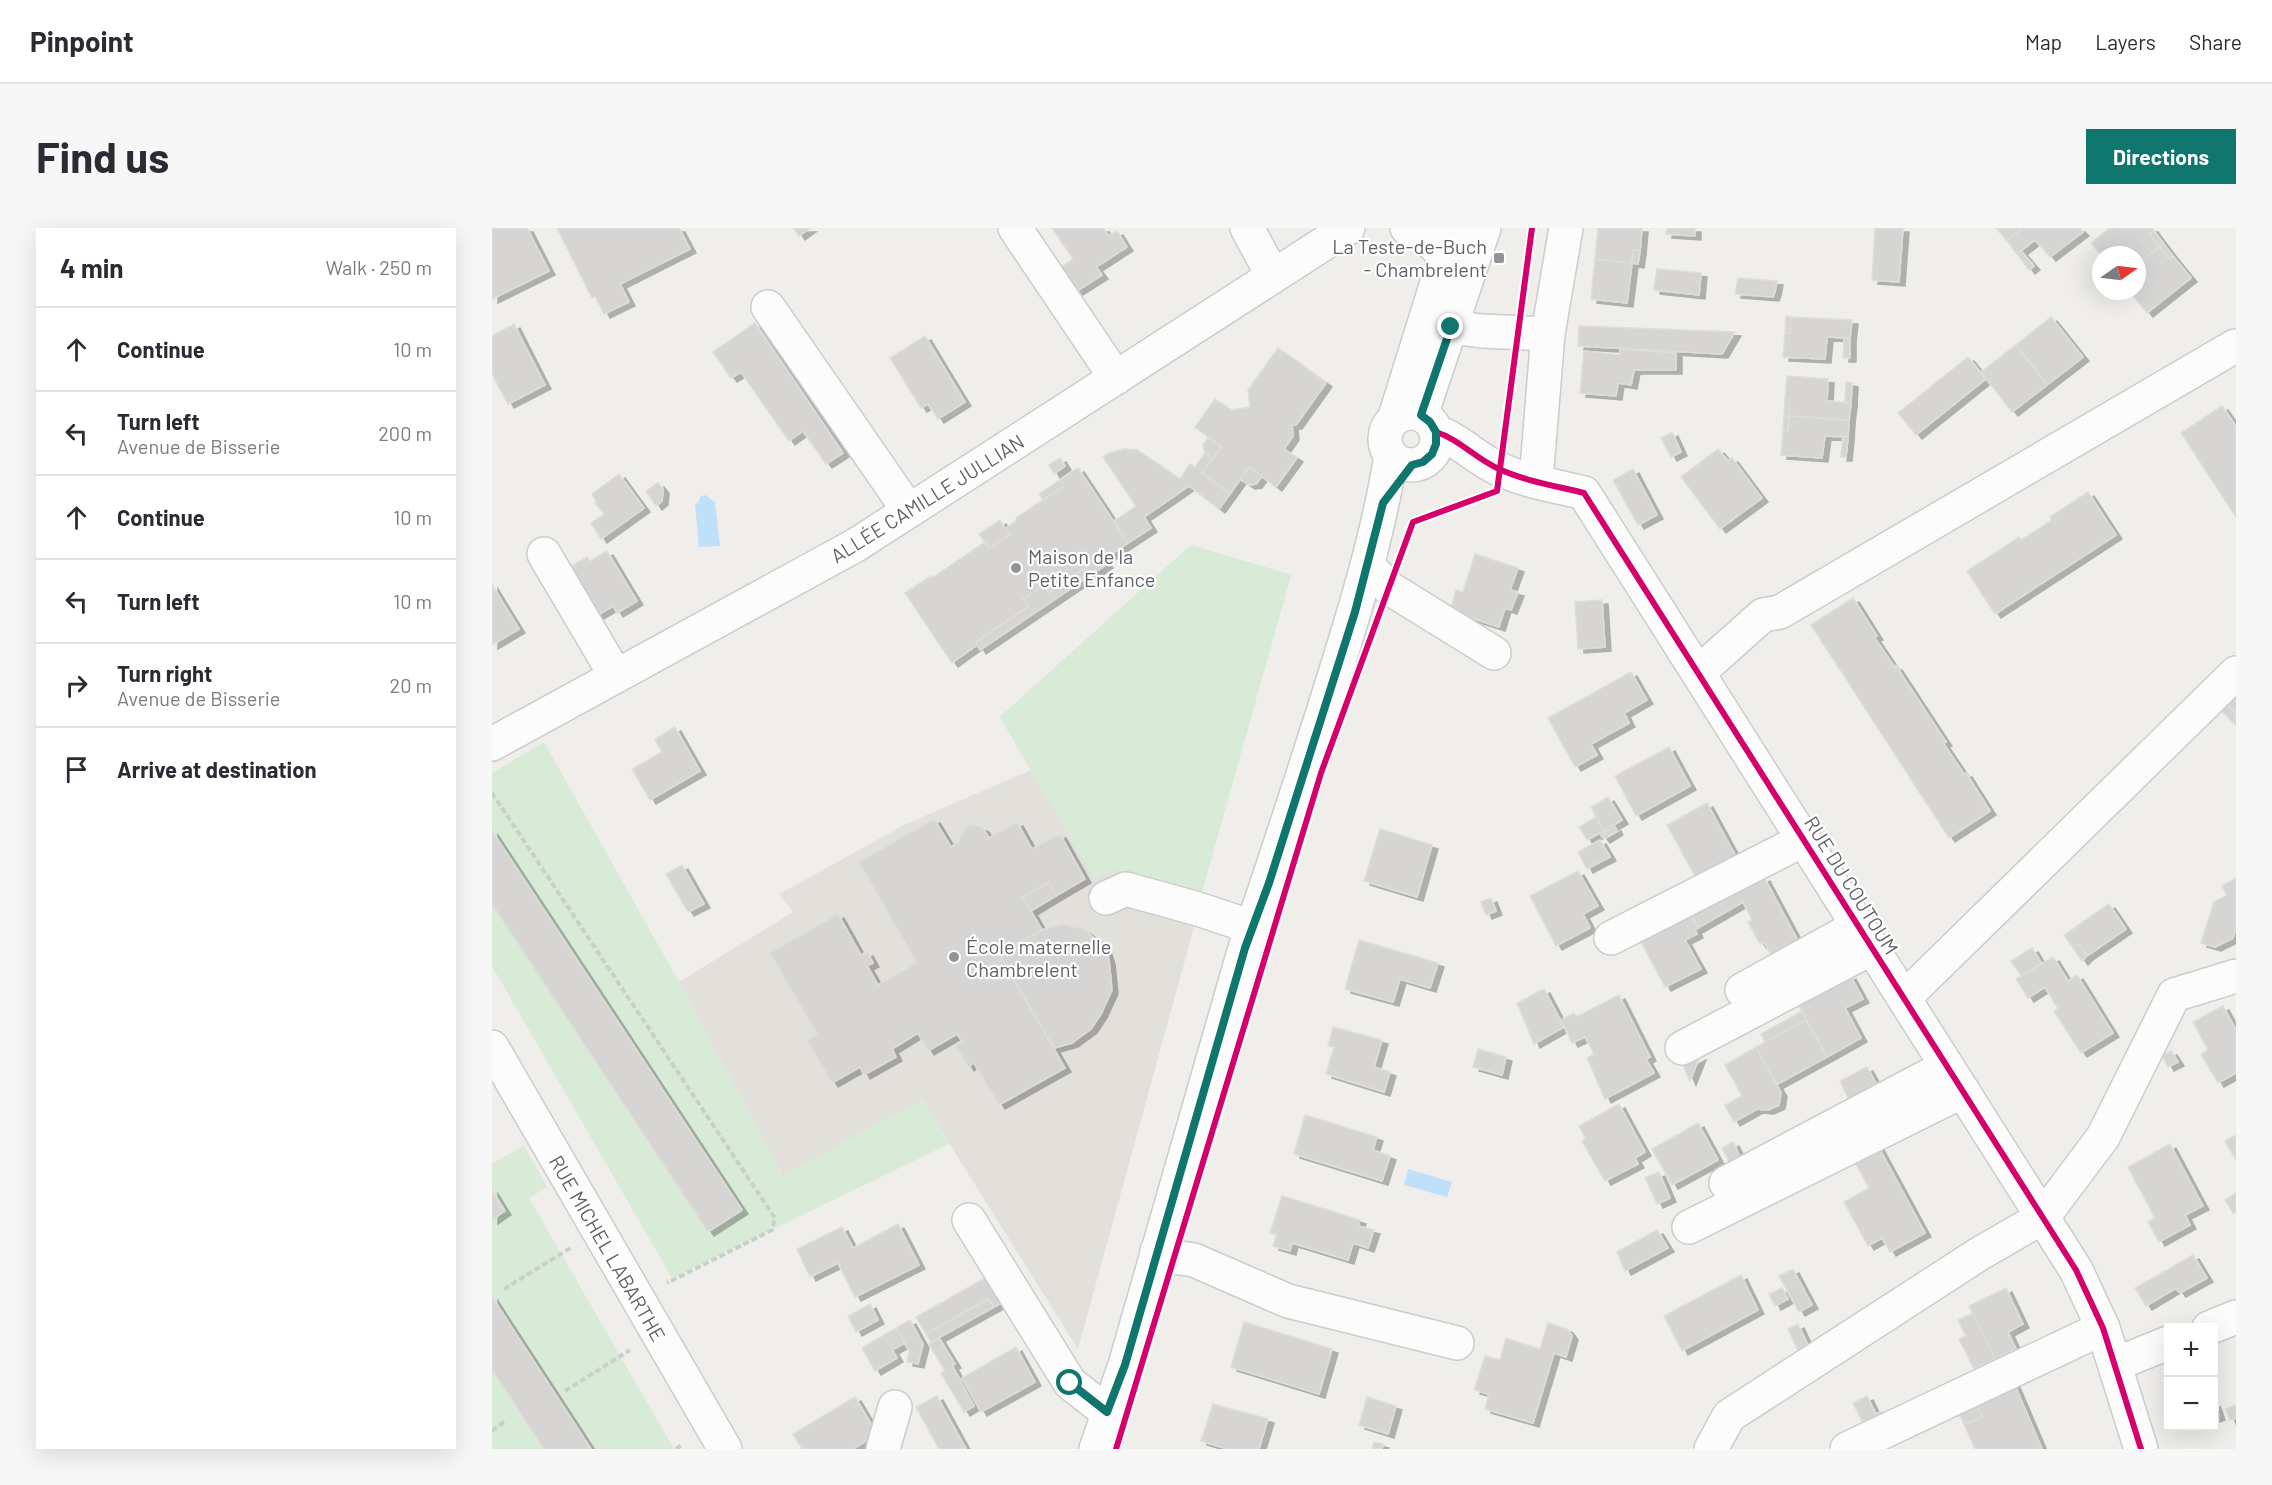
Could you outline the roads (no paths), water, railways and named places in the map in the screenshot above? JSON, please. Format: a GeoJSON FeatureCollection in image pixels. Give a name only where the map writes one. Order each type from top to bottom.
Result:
{"type":"FeatureCollection","features":[{"type":"Feature","properties":{"kind":"street"},"geometry":{"type":"LineString","coordinates":[[1015,228],[1116,378]]}},
{"type":"Feature","properties":{"kind":"street"},"geometry":{"type":"LineString","coordinates":[[1247,228],[1273,276]]}},
{"type":"Feature","properties":{"kind":"street","name":"ALLÉE CAMILLE JULLIAN"},"geometry":{"type":"LineString","coordinates":[[492,744],[856,545],[1348,228]]}},
{"type":"Feature","properties":{"kind":"street"},"geometry":{"type":"LineString","coordinates":[[1407,228],[1450,242],[1417,422]]}},
{"type":"Feature","properties":{"kind":"street"},"geometry":{"type":"LineString","coordinates":[[1476,457],[1409,461],[1386,446],[1385,434],[1417,422],[1484,228]]}},
{"type":"Feature","properties":{"kind":"street"},"geometry":{"type":"LineString","coordinates":[[1536,480],[1548,334],[1566,228]]}},
{"type":"Feature","properties":{"kind":"street"},"geometry":{"type":"LineString","coordinates":[[768,307],[909,511]]}},
{"type":"Feature","properties":{"kind":"street"},"geometry":{"type":"LineString","coordinates":[[1451,327],[1548,334]]}},
{"type":"Feature","properties":{"kind":"street"},"geometry":{"type":"LineString","coordinates":[[1698,673],[1763,615],[1780,612],[2236,346]]}},
{"type":"Feature","properties":{"kind":"street"},"geometry":{"type":"LineString","coordinates":[[1096,1449],[1125,1365],[1252,927],[1269,883],[1368,566],[1383,503],[1409,461],[1432,454],[1436,444],[1417,422]]}},
{"type":"Feature","properties":{"kind":"street","name":"RUE DU COUTOUM"},"geometry":{"type":"LineString","coordinates":[[1417,422],[1447,436],[1476,457],[1500,470],[1584,493],[2076,1270],[2103,1328],[2141,1449]]}},
{"type":"Feature","properties":{"kind":"street"},"geometry":{"type":"LineString","coordinates":[[544,554],[616,676]]}},
{"type":"Feature","properties":{"kind":"street"},"geometry":{"type":"LineString","coordinates":[[1368,566],[1389,588],[1494,653]]}},
{"type":"Feature","properties":{"kind":"street"},"geometry":{"type":"LineString","coordinates":[[1904,998],[2236,673]]}},
{"type":"Feature","properties":{"kind":"street"},"geometry":{"type":"LineString","coordinates":[[1611,938],[1803,840]]}},
{"type":"Feature","properties":{"kind":"street"},"geometry":{"type":"LineString","coordinates":[[1106,898],[1126,889],[1252,927]]}},
{"type":"Feature","properties":{"kind":"street"},"geometry":{"type":"LineString","coordinates":[[1742,990],[1865,937]]}},
{"type":"Feature","properties":{"kind":"street"},"geometry":{"type":"LineString","coordinates":[[1682,1048],[1865,937]]}},
{"type":"Feature","properties":{"kind":"street"},"geometry":{"type":"LineString","coordinates":[[1711,1449],[1729,1416],[1979,1254],[2043,1217],[2103,1137],[2174,995],[2236,976]]}},
{"type":"Feature","properties":{"kind":"street","name":"RUE MICHEL LABARTHE"},"geometry":{"type":"LineString","coordinates":[[492,1047],[725,1449]]}},
{"type":"Feature","properties":{"kind":"street"},"geometry":{"type":"LineString","coordinates":[[1726,1183],[1955,1078]]}},
{"type":"Feature","properties":{"kind":"street"},"geometry":{"type":"LineString","coordinates":[[1689,1227],[1955,1078]]}},
{"type":"Feature","properties":{"kind":"street"},"geometry":{"type":"LineString","coordinates":[[969,1220],[1070,1383],[1107,1412]]}},
{"type":"Feature","properties":{"kind":"street"},"geometry":{"type":"LineString","coordinates":[[1158,1251],[1174,1257],[1194,1260],[1288,1301],[1457,1343]]}},
{"type":"Feature","properties":{"kind":"street"},"geometry":{"type":"LineString","coordinates":[[2218,1324],[2236,1317]]}},
{"type":"Feature","properties":{"kind":"street"},"geometry":{"type":"LineString","coordinates":[[1847,1449],[2103,1328]]}},
{"type":"Feature","properties":{"kind":"street"},"geometry":{"type":"LineString","coordinates":[[2116,1364],[2164,1345]]}},
{"type":"Feature","properties":{"kind":"street"},"geometry":{"type":"LineString","coordinates":[[883,1449],[895,1407]]}},
{"type":"Feature","properties":{"kind":"water"},"geometry":{"type":"Polygon","coordinates":[[[705,495],[715,502],[720,546],[699,547],[695,504],[701,496],[705,495]]]}},
{"type":"Feature","properties":{"kind":"water"},"geometry":{"type":"Polygon","coordinates":[[[1408,1169],[1452,1182],[1447,1197],[1404,1185],[1408,1169]]]}},
{"type":"Feature","properties":{"kind":"place","name":"La Teste-de-Buch - Chambrelent"},"geometry":{"type":"Point","coordinates":[1499,258]}},
{"type":"Feature","properties":{"kind":"place","name":"Maison de la Petite Enfance"},"geometry":{"type":"Point","coordinates":[1016,568]}},
{"type":"Feature","properties":{"kind":"place","name":"École maternelle Chambrelent"},"geometry":{"type":"Point","coordinates":[954,957]}}]}
